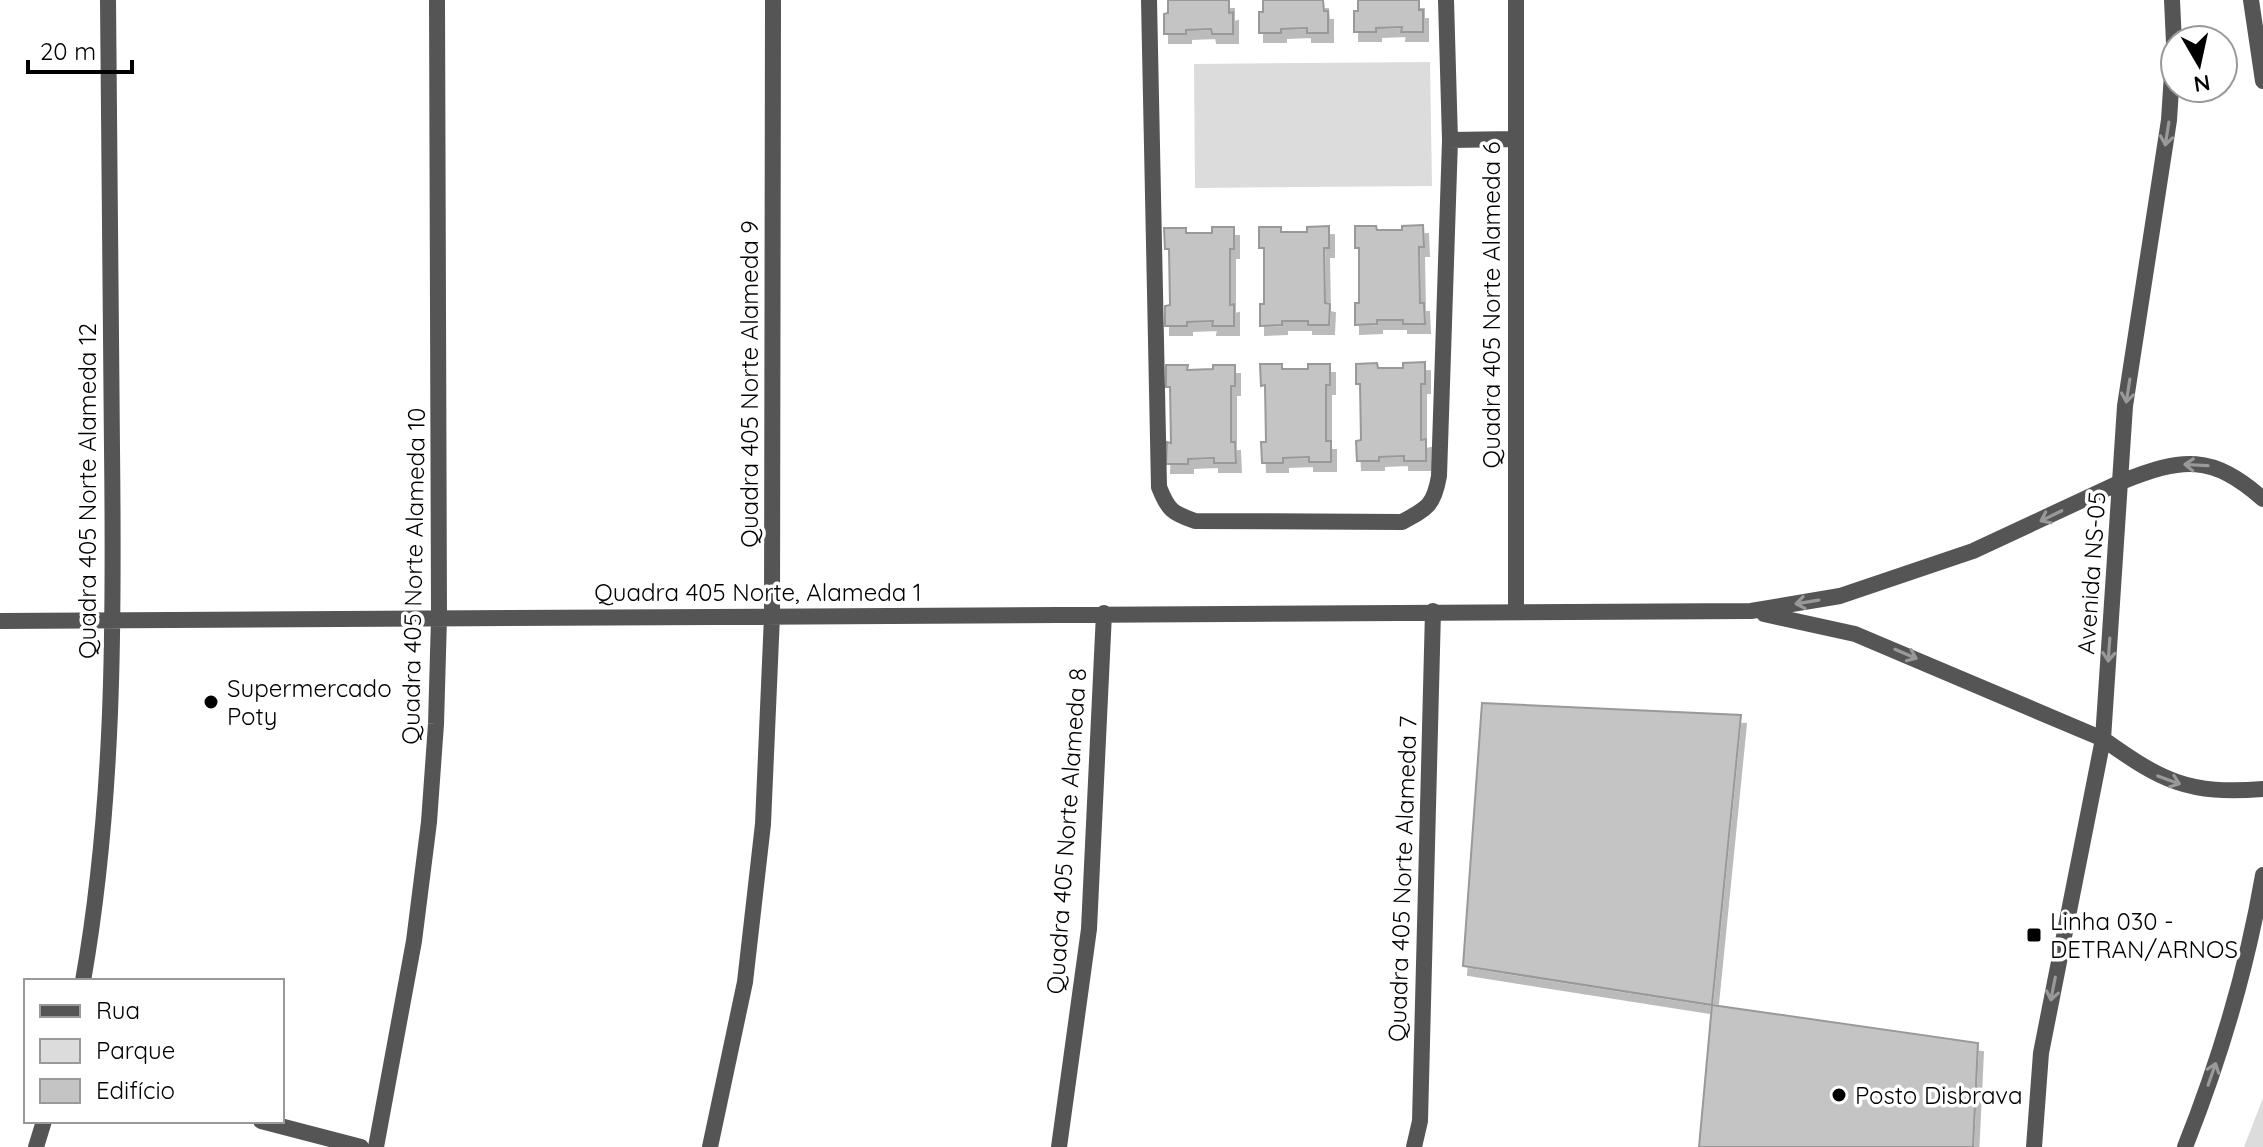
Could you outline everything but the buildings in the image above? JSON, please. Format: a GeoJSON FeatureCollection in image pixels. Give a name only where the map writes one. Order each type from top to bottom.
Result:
{"type":"FeatureCollection","features":[{"type":"Feature","properties":{"kind":"street","name":"Quadra 405 Norte Alameda 12"},"geometry":{"type":"LineString","coordinates":[[83,979],[100,873],[114,620],[108,0]]}},
{"type":"Feature","properties":{"kind":"street","name":"Quadra 405 Norte Alameda 10"},"geometry":{"type":"LineString","coordinates":[[376,1147],[414,941],[436,738],[439,618],[437,0]]}},
{"type":"Feature","properties":{"kind":"street","name":"Quadra 405 Norte Alameda 9"},"geometry":{"type":"LineString","coordinates":[[710,1147],[745,982],[763,824],[772,616],[773,0]]}},
{"type":"Feature","properties":{"kind":"street"},"geometry":{"type":"LineString","coordinates":[[1149,0],[1159,487],[1165,503],[1174,514],[1195,521],[1402,522],[1422,511],[1435,498],[1439,476],[1450,140],[1446,0]]}},
{"type":"Feature","properties":{"kind":"street","name":"Quadra 405 Norte Alameda 6"},"geometry":{"type":"LineString","coordinates":[[1516,0],[1516,611]]}},
{"type":"Feature","properties":{"kind":"street","name":"Avenida NS-05"},"geometry":{"type":"LineString","coordinates":[[2034,1147],[2041,1053],[2103,739],[2125,406],[2169,120],[2174,43],[2172,0]]}},
{"type":"Feature","properties":{"kind":"street"},"geometry":{"type":"LineString","coordinates":[[2251,0],[2263,81]]}},
{"type":"Feature","properties":{"kind":"street"},"geometry":{"type":"LineString","coordinates":[[1450,140],[1515,139]]}},
{"type":"Feature","properties":{"kind":"street"},"geometry":{"type":"LineString","coordinates":[[1751,611],[1822,600],[1863,589],[1973,551],[2121,482],[2157,469],[2202,464],[2218,468],[2233,475],[2263,499]]}},
{"type":"Feature","properties":{"kind":"street","name":"Quadra 405 Norte Alameda 7"},"geometry":{"type":"LineString","coordinates":[[1414,1147],[1420,1105],[1433,611]]}},
{"type":"Feature","properties":{"kind":"street","name":"Quadra 405 Norte, Alameda 1"},"geometry":{"type":"LineString","coordinates":[[0,621],[1751,611]]}},
{"type":"Feature","properties":{"kind":"street"},"geometry":{"type":"LineString","coordinates":[[1751,611],[1855,634],[2103,739],[2158,776],[2188,787],[2263,789]]}},
{"type":"Feature","properties":{"kind":"street","name":"Quadra 405 Norte Alameda 8"},"geometry":{"type":"LineString","coordinates":[[1059,1147],[1089,929],[1104,613]]}},
{"type":"Feature","properties":{"kind":"street"},"geometry":{"type":"LineString","coordinates":[[2185,1147],[2237,997],[2263,875]]}},
{"type":"Feature","properties":{"kind":"street"},"geometry":{"type":"LineString","coordinates":[[36,1147],[43,1123]]}},
{"type":"Feature","properties":{"kind":"street"},"geometry":{"type":"LineString","coordinates":[[269,1123],[361,1147]]}},
{"type":"Feature","properties":{"kind":"green space"},"geometry":{"type":"Polygon","coordinates":[[[1430,62],[1432,186],[1195,188],[1194,64],[1430,62]]]}},
{"type":"Feature","properties":{"kind":"green space"},"geometry":{"type":"Polygon","coordinates":[[[2263,1098],[2263,1147],[2244,1147],[2263,1098]]]}},
{"type":"Feature","properties":{"kind":"place","name":"Supermercado Poty"},"geometry":{"type":"Point","coordinates":[211,702]}},
{"type":"Feature","properties":{"kind":"place","name":"Linha 030 - DETRAN/ARNOS"},"geometry":{"type":"Point","coordinates":[2034,935]}},
{"type":"Feature","properties":{"kind":"place","name":"Posto Disbrava"},"geometry":{"type":"Point","coordinates":[1839,1095]}}]}
